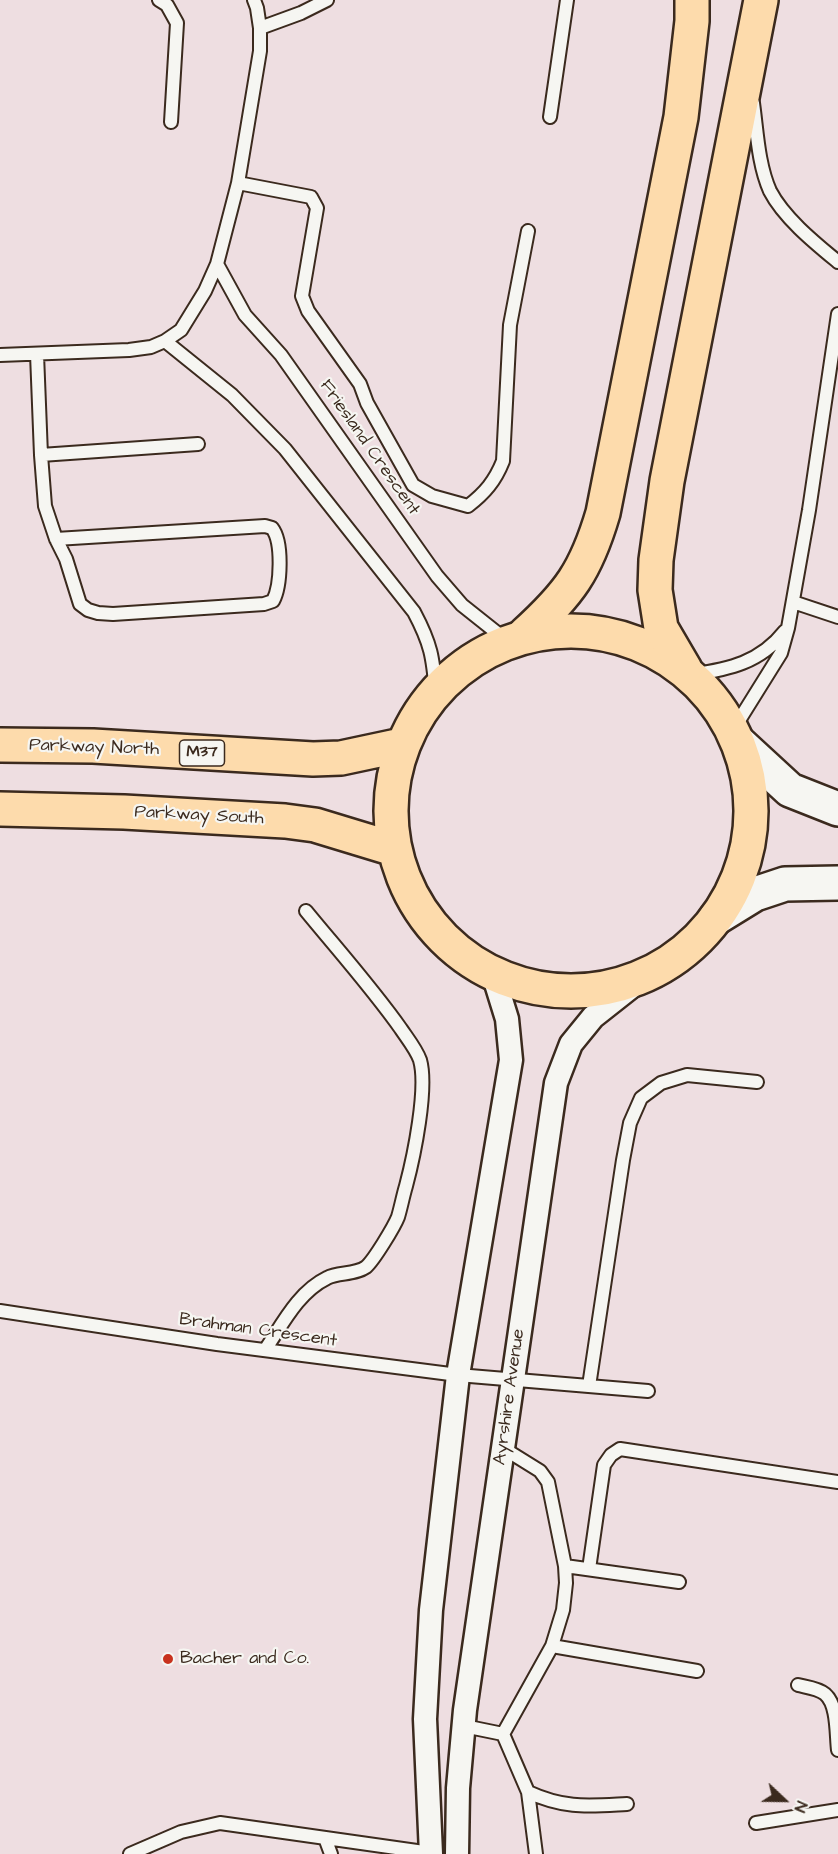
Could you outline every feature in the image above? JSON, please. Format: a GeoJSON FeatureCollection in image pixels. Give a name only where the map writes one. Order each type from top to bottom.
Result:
{"type":"FeatureCollection","features":[{"type":"Feature","properties":{"kind":"main road"},"geometry":{"type":"LineString","coordinates":[[692,0],[692,21],[681,117],[603,513],[594,544],[578,578],[552,609],[516,637],[478,657],[436,693],[402,745],[390,796],[394,849],[409,892],[435,931],[469,961],[494,976],[525,986],[555,991],[601,989],[645,975],[684,951],[716,918],[754,894],[785,884],[838,883]]}},
{"type":"Feature","properties":{"kind":"main road"},"geometry":{"type":"LineString","coordinates":[[716,918],[738,878],[750,833],[751,787],[736,736],[717,702],[688,672],[661,628],[655,590],[656,560],[667,481],[761,0]]}},
{"type":"Feature","properties":{"kind":"main road"},"geometry":{"type":"LineString","coordinates":[[516,637],[582,628],[636,640],[688,672]]}},
{"type":"Feature","properties":{"kind":"main road"},"geometry":{"type":"LineString","coordinates":[[736,736],[790,790],[838,809]]}},
{"type":"Feature","properties":{"kind":"main road","name":"Parkway North"},"geometry":{"type":"LineString","coordinates":[[0,745],[93,746],[313,759],[341,758],[402,745]]}},
{"type":"Feature","properties":{"kind":"main road","name":"Parkway South"},"geometry":{"type":"LineString","coordinates":[[0,809],[124,812],[285,821],[315,825],[394,849]]}},
{"type":"Feature","properties":{"kind":"street","name":"Ayrshire Avenue"},"geometry":{"type":"LineString","coordinates":[[457,1854],[458,1788],[464,1726],[556,1083],[571,1044],[593,1017],[645,975]]}},
{"type":"Feature","properties":{"kind":"street"},"geometry":{"type":"LineString","coordinates":[[431,1853],[425,1719],[431,1610],[458,1375],[511,1060],[507,1019],[494,976]]}},
{"type":"Feature","properties":{"kind":"lane"},"geometry":{"type":"LineString","coordinates":[[159,0],[167,5],[177,23],[171,122]]}},
{"type":"Feature","properties":{"kind":"lane"},"geometry":{"type":"LineString","coordinates":[[0,355],[152,347],[181,330],[194,311],[217,264],[238,183],[260,51],[260,28],[254,0]]}},
{"type":"Feature","properties":{"kind":"lane"},"geometry":{"type":"LineString","coordinates":[[260,28],[301,13],[327,0]]}},
{"type":"Feature","properties":{"kind":"lane"},"geometry":{"type":"LineString","coordinates":[[549,117],[567,0]]}},
{"type":"Feature","properties":{"kind":"lane"},"geometry":{"type":"LineString","coordinates":[[748,63],[761,160],[770,191],[790,219],[838,262]]}},
{"type":"Feature","properties":{"kind":"lane"},"geometry":{"type":"LineString","coordinates":[[238,183],[311,197],[317,208],[302,296],[308,311],[360,384],[367,403],[413,485],[432,496],[468,506],[483,495],[496,479],[503,461],[510,325],[528,231]]}},
{"type":"Feature","properties":{"kind":"lane","name":"Friesland Crescent"},"geometry":{"type":"LineString","coordinates":[[217,264],[245,315],[281,355],[436,576],[462,605],[516,637]]}},
{"type":"Feature","properties":{"kind":"lane"},"geometry":{"type":"LineString","coordinates":[[736,736],[781,653],[788,627],[809,510],[838,314]]}},
{"type":"Feature","properties":{"kind":"lane"},"geometry":{"type":"LineString","coordinates":[[165,341],[232,395],[285,449],[414,612],[428,638],[433,658],[436,693]]}},
{"type":"Feature","properties":{"kind":"lane"},"geometry":{"type":"LineString","coordinates":[[38,354],[45,506],[56,539],[66,559],[80,604],[88,610],[113,614],[264,604],[273,601],[279,584],[278,539],[272,528],[266,526],[56,539]]}},
{"type":"Feature","properties":{"kind":"lane"},"geometry":{"type":"LineString","coordinates":[[41,455],[198,444]]}},
{"type":"Feature","properties":{"kind":"lane"},"geometry":{"type":"LineString","coordinates":[[794,602],[838,616]]}},
{"type":"Feature","properties":{"kind":"lane"},"geometry":{"type":"LineString","coordinates":[[688,672],[728,669],[758,656],[776,642],[788,627]]}},
{"type":"Feature","properties":{"kind":"lane"},"geometry":{"type":"LineString","coordinates":[[265,1350],[298,1302],[315,1284],[329,1276],[366,1267],[379,1249],[397,1218],[408,1177],[421,1104],[423,1078],[419,1058],[413,1047],[391,1015],[306,911]]}},
{"type":"Feature","properties":{"kind":"lane"},"geometry":{"type":"LineString","coordinates":[[589,1386],[623,1160],[630,1123],[641,1098],[661,1083],[687,1075],[757,1082]]}},
{"type":"Feature","properties":{"kind":"lane","name":"Brahman Crescent"},"geometry":{"type":"LineString","coordinates":[[0,1311],[265,1350],[458,1375],[648,1391]]}},
{"type":"Feature","properties":{"kind":"lane"},"geometry":{"type":"LineString","coordinates":[[503,1448],[540,1471],[548,1482],[565,1566],[566,1583],[563,1610],[552,1646],[503,1734]]}},
{"type":"Feature","properties":{"kind":"lane"},"geometry":{"type":"LineString","coordinates":[[589,1569],[604,1465],[611,1455],[620,1449],[838,1482]]}},
{"type":"Feature","properties":{"kind":"lane"},"geometry":{"type":"LineString","coordinates":[[565,1566],[680,1582]]}},
{"type":"Feature","properties":{"kind":"lane"},"geometry":{"type":"LineString","coordinates":[[552,1646],[697,1671]]}},
{"type":"Feature","properties":{"kind":"lane"},"geometry":{"type":"LineString","coordinates":[[798,1685],[816,1689],[826,1695],[832,1706],[838,1750]]}},
{"type":"Feature","properties":{"kind":"lane"},"geometry":{"type":"LineString","coordinates":[[464,1726],[503,1734]]}},
{"type":"Feature","properties":{"kind":"lane"},"geometry":{"type":"LineString","coordinates":[[503,1734],[528,1792],[536,1854]]}},
{"type":"Feature","properties":{"kind":"lane"},"geometry":{"type":"LineString","coordinates":[[528,1792],[549,1802],[573,1806],[627,1804]]}},
{"type":"Feature","properties":{"kind":"lane"},"geometry":{"type":"LineString","coordinates":[[756,1822],[838,1810]]}},
{"type":"Feature","properties":{"kind":"lane"},"geometry":{"type":"LineString","coordinates":[[130,1854],[181,1832],[220,1823],[431,1853]]}},
{"type":"Feature","properties":{"kind":"lane"},"geometry":{"type":"LineString","coordinates":[[325,1838],[331,1854]]}},
{"type":"Feature","properties":{"kind":"place","name":"Bacher and Co."},"geometry":{"type":"Point","coordinates":[168,1659]}}]}
